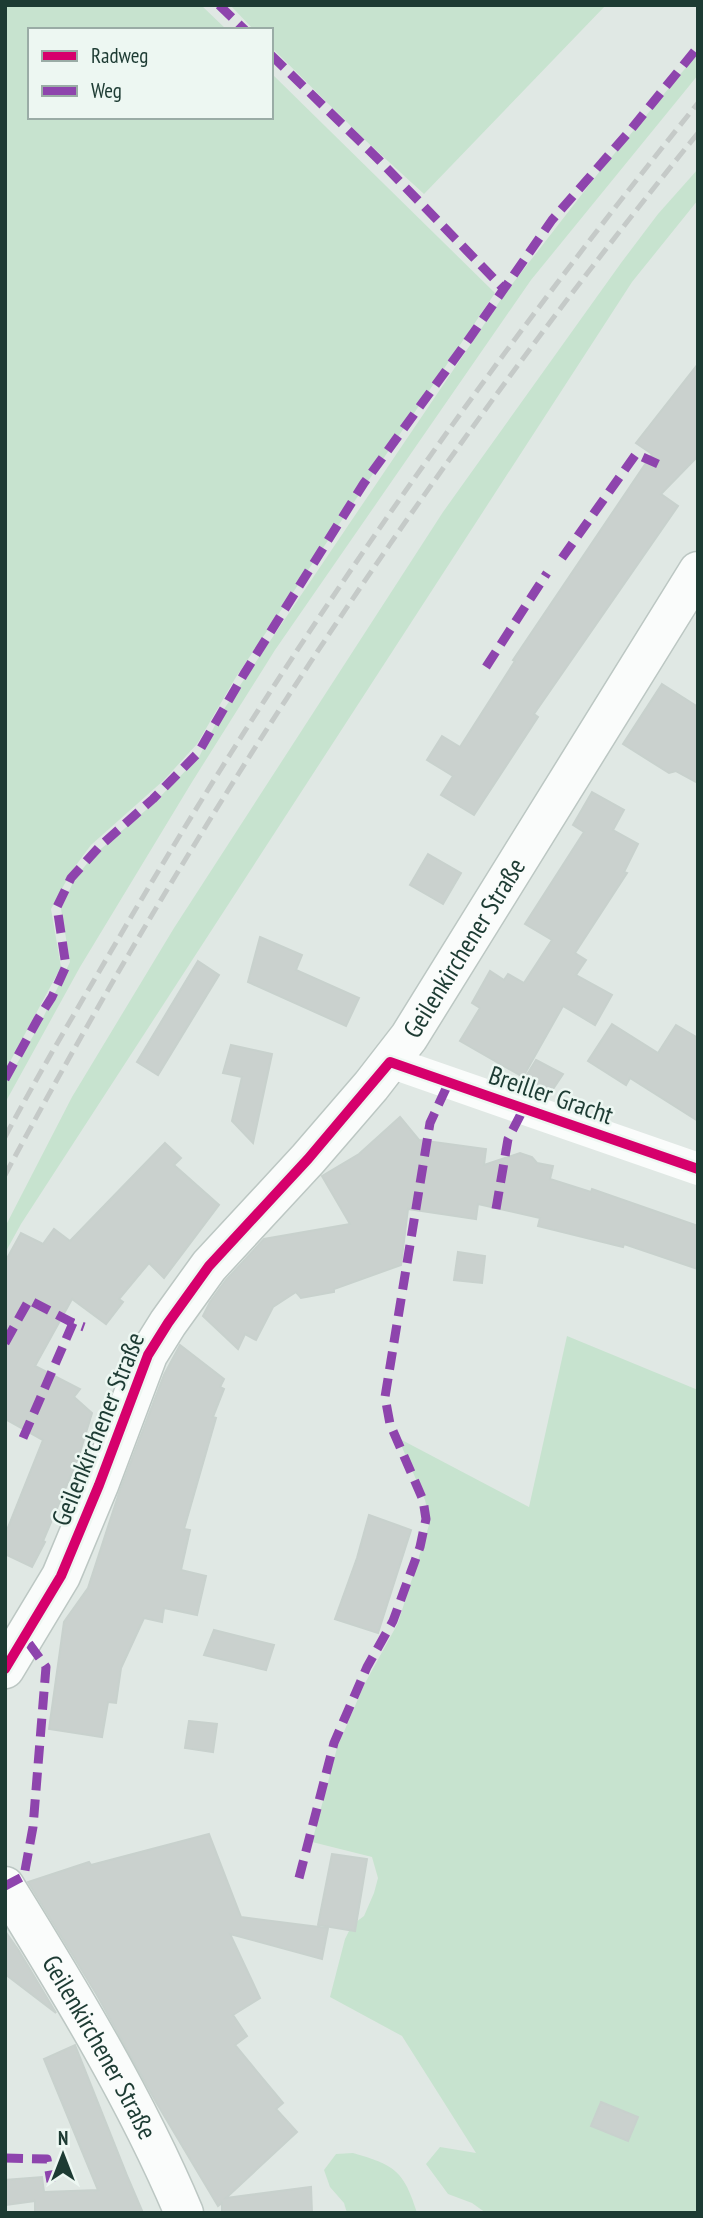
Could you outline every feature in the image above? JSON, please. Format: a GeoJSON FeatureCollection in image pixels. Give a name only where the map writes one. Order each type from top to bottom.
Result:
{"type":"FeatureCollection","features":[{"type":"Feature","properties":{"kind":"main road","name":"Geilenkirchener Straße"},"geometry":{"type":"LineString","coordinates":[[5,1669],[61,1576],[148,1355],[167,1323],[209,1266],[308,1159],[409,1037],[698,571]]}},
{"type":"Feature","properties":{"kind":"main road","name":"Geilenkirchener Straße"},"geometry":{"type":"LineString","coordinates":[[5,1886],[138,2114],[163,2162],[184,2213]]}},
{"type":"Feature","properties":{"kind":"street","name":"Breiller Gracht"},"geometry":{"type":"LineString","coordinates":[[390,1062],[698,1169]]}},
{"type":"Feature","properties":{"kind":"green space"},"geometry":{"type":"Polygon","coordinates":[[[5,5],[201,5],[225,28],[28,28],[28,119],[273,119],[273,75],[495,293],[236,677],[197,744],[164,780],[91,845],[71,872],[51,909],[61,967],[5,1071],[5,5]]]}},
{"type":"Feature","properties":{"kind":"green space"},"geometry":{"type":"Polygon","coordinates":[[[230,5],[606,5],[424,194],[273,49],[273,28],[252,28],[230,5]]]}},
{"type":"Feature","properties":{"kind":"green space"},"geometry":{"type":"Polygon","coordinates":[[[698,53],[698,75],[531,280],[275,650],[80,967],[5,1103],[5,1084],[39,1026],[70,962],[61,909],[75,878],[95,854],[153,804],[199,757],[220,715],[506,292],[600,171],[698,53]]]}},
{"type":"Feature","properties":{"kind":"green space"},"geometry":{"type":"Polygon","coordinates":[[[698,169],[698,200],[632,282],[21,1224],[5,1253],[5,1227],[72,1097],[174,928],[443,512],[621,263],[658,214],[698,169]]]}},
{"type":"Feature","properties":{"kind":"green space"},"geometry":{"type":"Polygon","coordinates":[[[567,1336],[698,1390],[698,2213],[486,2213],[472,2203],[448,2194],[426,2164],[440,2147],[476,2153],[402,2036],[330,1997],[345,1939],[352,1925],[364,1916],[378,1878],[372,1857],[312,1842],[337,1748],[364,1685],[398,1623],[430,1522],[425,1500],[398,1438],[529,1507],[567,1336]]]}},
{"type":"Feature","properties":{"kind":"green space"},"geometry":{"type":"Polygon","coordinates":[[[353,2153],[379,2162],[396,2172],[407,2188],[417,2213],[347,2213],[344,2203],[330,2187],[324,2170],[336,2154],[353,2153]]]}},
{"type":"Feature","properties":{"kind":"building"},"geometry":{"type":"Polygon","coordinates":[[[698,364],[698,456],[661,494],[678,506],[534,714],[538,717],[474,815],[441,795],[453,776],[427,760],[442,736],[460,747],[515,661],[513,660],[652,454],[636,443],[698,364]]]}},
{"type":"Feature","properties":{"kind":"building"},"geometry":{"type":"Polygon","coordinates":[[[662,684],[698,707],[698,783],[676,771],[669,773],[623,744],[662,684]]]}},
{"type":"Feature","properties":{"kind":"building"},"geometry":{"type":"Polygon","coordinates":[[[592,792],[624,810],[613,830],[638,844],[624,872],[627,873],[575,953],[586,960],[576,975],[612,995],[595,1025],[563,1006],[523,1077],[460,1041],[480,1008],[472,1003],[490,971],[504,980],[508,974],[524,983],[552,940],[525,924],[584,832],[573,825],[592,792]]]}},
{"type":"Feature","properties":{"kind":"building"},"geometry":{"type":"Polygon","coordinates":[[[428,854],[461,873],[443,904],[410,885],[428,854]]]}},
{"type":"Feature","properties":{"kind":"building"},"geometry":{"type":"Polygon","coordinates":[[[260,937],[302,955],[296,970],[359,998],[346,1026],[248,982],[260,937]]]}},
{"type":"Feature","properties":{"kind":"building"},"geometry":{"type":"Polygon","coordinates":[[[198,961],[219,975],[158,1075],[137,1062],[198,961]]]}},
{"type":"Feature","properties":{"kind":"building"},"geometry":{"type":"Polygon","coordinates":[[[612,1024],[658,1053],[676,1025],[698,1038],[698,1121],[630,1078],[626,1085],[588,1061],[612,1024]]]}},
{"type":"Feature","properties":{"kind":"building"},"geometry":{"type":"Polygon","coordinates":[[[231,1045],[272,1054],[253,1143],[232,1121],[242,1077],[223,1073],[231,1045]]]}},
{"type":"Feature","properties":{"kind":"building"},"geometry":{"type":"Polygon","coordinates":[[[536,1060],[563,1074],[549,1095],[520,1086],[536,1060]]]}},
{"type":"Feature","properties":{"kind":"building"},"geometry":{"type":"Polygon","coordinates":[[[400,1117],[419,1140],[486,1149],[484,1165],[520,1153],[532,1157],[537,1163],[553,1166],[550,1179],[591,1192],[592,1189],[698,1226],[698,1269],[624,1244],[623,1247],[538,1226],[540,1218],[478,1204],[476,1219],[408,1209],[401,1265],[334,1289],[334,1292],[301,1298],[296,1292],[273,1307],[256,1340],[245,1334],[238,1349],[203,1316],[210,1302],[226,1280],[264,1239],[350,1224],[322,1176],[359,1154],[400,1117]]]}},
{"type":"Feature","properties":{"kind":"building"},"geometry":{"type":"Polygon","coordinates":[[[165,1143],[181,1158],[174,1165],[219,1205],[164,1278],[149,1263],[119,1299],[123,1302],[106,1324],[72,1299],[35,1366],[80,1389],[74,1397],[92,1413],[78,1459],[43,1541],[45,1542],[32,1567],[5,1554],[5,1535],[43,1440],[5,1419],[5,1262],[21,1233],[43,1244],[54,1229],[70,1241],[165,1143]]]}},
{"type":"Feature","properties":{"kind":"building"},"geometry":{"type":"Polygon","coordinates":[[[458,1252],[485,1256],[482,1283],[454,1280],[458,1252]]]}},
{"type":"Feature","properties":{"kind":"building"},"geometry":{"type":"Polygon","coordinates":[[[180,1345],[224,1379],[220,1387],[224,1389],[213,1417],[216,1418],[184,1529],[190,1530],[181,1570],[206,1576],[197,1615],[164,1608],[162,1622],[144,1618],[121,1668],[116,1703],[108,1702],[102,1737],[49,1729],[64,1622],[88,1588],[120,1490],[164,1375],[180,1345]]]}},
{"type":"Feature","properties":{"kind":"building"},"geometry":{"type":"Polygon","coordinates":[[[369,1515],[411,1530],[378,1633],[335,1619],[369,1515]]]}},
{"type":"Feature","properties":{"kind":"building"},"geometry":{"type":"Polygon","coordinates":[[[214,1630],[274,1645],[266,1670],[204,1655],[214,1630]]]}},
{"type":"Feature","properties":{"kind":"building"},"geometry":{"type":"Polygon","coordinates":[[[189,1721],[217,1724],[213,1752],[185,1748],[189,1721]]]}},
{"type":"Feature","properties":{"kind":"building"},"geometry":{"type":"Polygon","coordinates":[[[209,1834],[241,1917],[328,1928],[322,1959],[230,1934],[260,1998],[233,2015],[247,2036],[235,2045],[283,2103],[276,2109],[297,2132],[226,2198],[311,2187],[312,2213],[222,2213],[222,2203],[218,2206],[97,1995],[28,1882],[89,1862],[91,1865],[209,1834]]]}},
{"type":"Feature","properties":{"kind":"building"},"geometry":{"type":"Polygon","coordinates":[[[332,1854],[367,1859],[355,1931],[318,1925],[332,1854]]]}},
{"type":"Feature","properties":{"kind":"building"},"geometry":{"type":"Polygon","coordinates":[[[5,1931],[19,1951],[56,2013],[5,1974],[5,1931]]]}},
{"type":"Feature","properties":{"kind":"building"},"geometry":{"type":"Polygon","coordinates":[[[75,2045],[143,2213],[35,2213],[35,2201],[5,2205],[5,2180],[42,2177],[44,2192],[98,2190],[44,2059],[75,2045]]]}},
{"type":"Feature","properties":{"kind":"building"},"geometry":{"type":"Polygon","coordinates":[[[601,2102],[638,2117],[628,2141],[591,2126],[601,2102]]]}},
{"type":"Feature","properties":{"kind":"railway"},"geometry":{"type":"LineString","coordinates":[[5,1137],[182,831],[250,723],[391,511],[541,304],[698,103]]}},
{"type":"Feature","properties":{"kind":"railway"},"geometry":{"type":"LineString","coordinates":[[5,1175],[159,903],[241,769],[327,638],[506,381],[698,133]]}},
{"type":"Feature","properties":{"kind":"marked path"},"geometry":{"type":"LineString","coordinates":[[219,5],[243,28]]}},
{"type":"Feature","properties":{"kind":"marked path"},"geometry":{"type":"LineString","coordinates":[[5,1079],[52,997],[66,966],[57,907],[71,878],[99,847],[153,799],[198,753],[244,674],[364,483],[552,220],[698,47]]}},
{"type":"Feature","properties":{"kind":"marked path"},"geometry":{"type":"LineString","coordinates":[[273,57],[378,159],[503,288]]}},
{"type":"Feature","properties":{"kind":"marked path"},"geometry":{"type":"LineString","coordinates":[[562,558],[636,454],[658,464]]}},
{"type":"Feature","properties":{"kind":"marked path"},"geometry":{"type":"LineString","coordinates":[[486,667],[547,573]]}},
{"type":"Feature","properties":{"kind":"marked path"},"geometry":{"type":"LineString","coordinates":[[299,1878],[334,1743],[367,1667],[393,1621],[420,1547],[426,1519],[423,1500],[390,1424],[385,1397],[430,1123],[448,1084]]}},
{"type":"Feature","properties":{"kind":"marked path"},"geometry":{"type":"LineString","coordinates":[[496,1209],[508,1139],[523,1110]]}},
{"type":"Feature","properties":{"kind":"marked path"},"geometry":{"type":"LineString","coordinates":[[5,1343],[29,1300],[73,1323]]}},
{"type":"Feature","properties":{"kind":"marked path"},"geometry":{"type":"LineString","coordinates":[[23,1438],[73,1323],[84,1327]]}},
{"type":"Feature","properties":{"kind":"marked path"},"geometry":{"type":"LineString","coordinates":[[5,1886],[24,1876],[33,1827],[46,1667],[25,1638]]}},
{"type":"Feature","properties":{"kind":"marked path"},"geometry":{"type":"LineString","coordinates":[[5,2158],[47,2159],[51,2182]]}},
{"type":"Feature","properties":{"kind":"cycle path"},"geometry":{"type":"LineString","coordinates":[[5,1669],[61,1576],[148,1355],[168,1323],[209,1266],[308,1159],[390,1062],[698,1169]]}}]}
